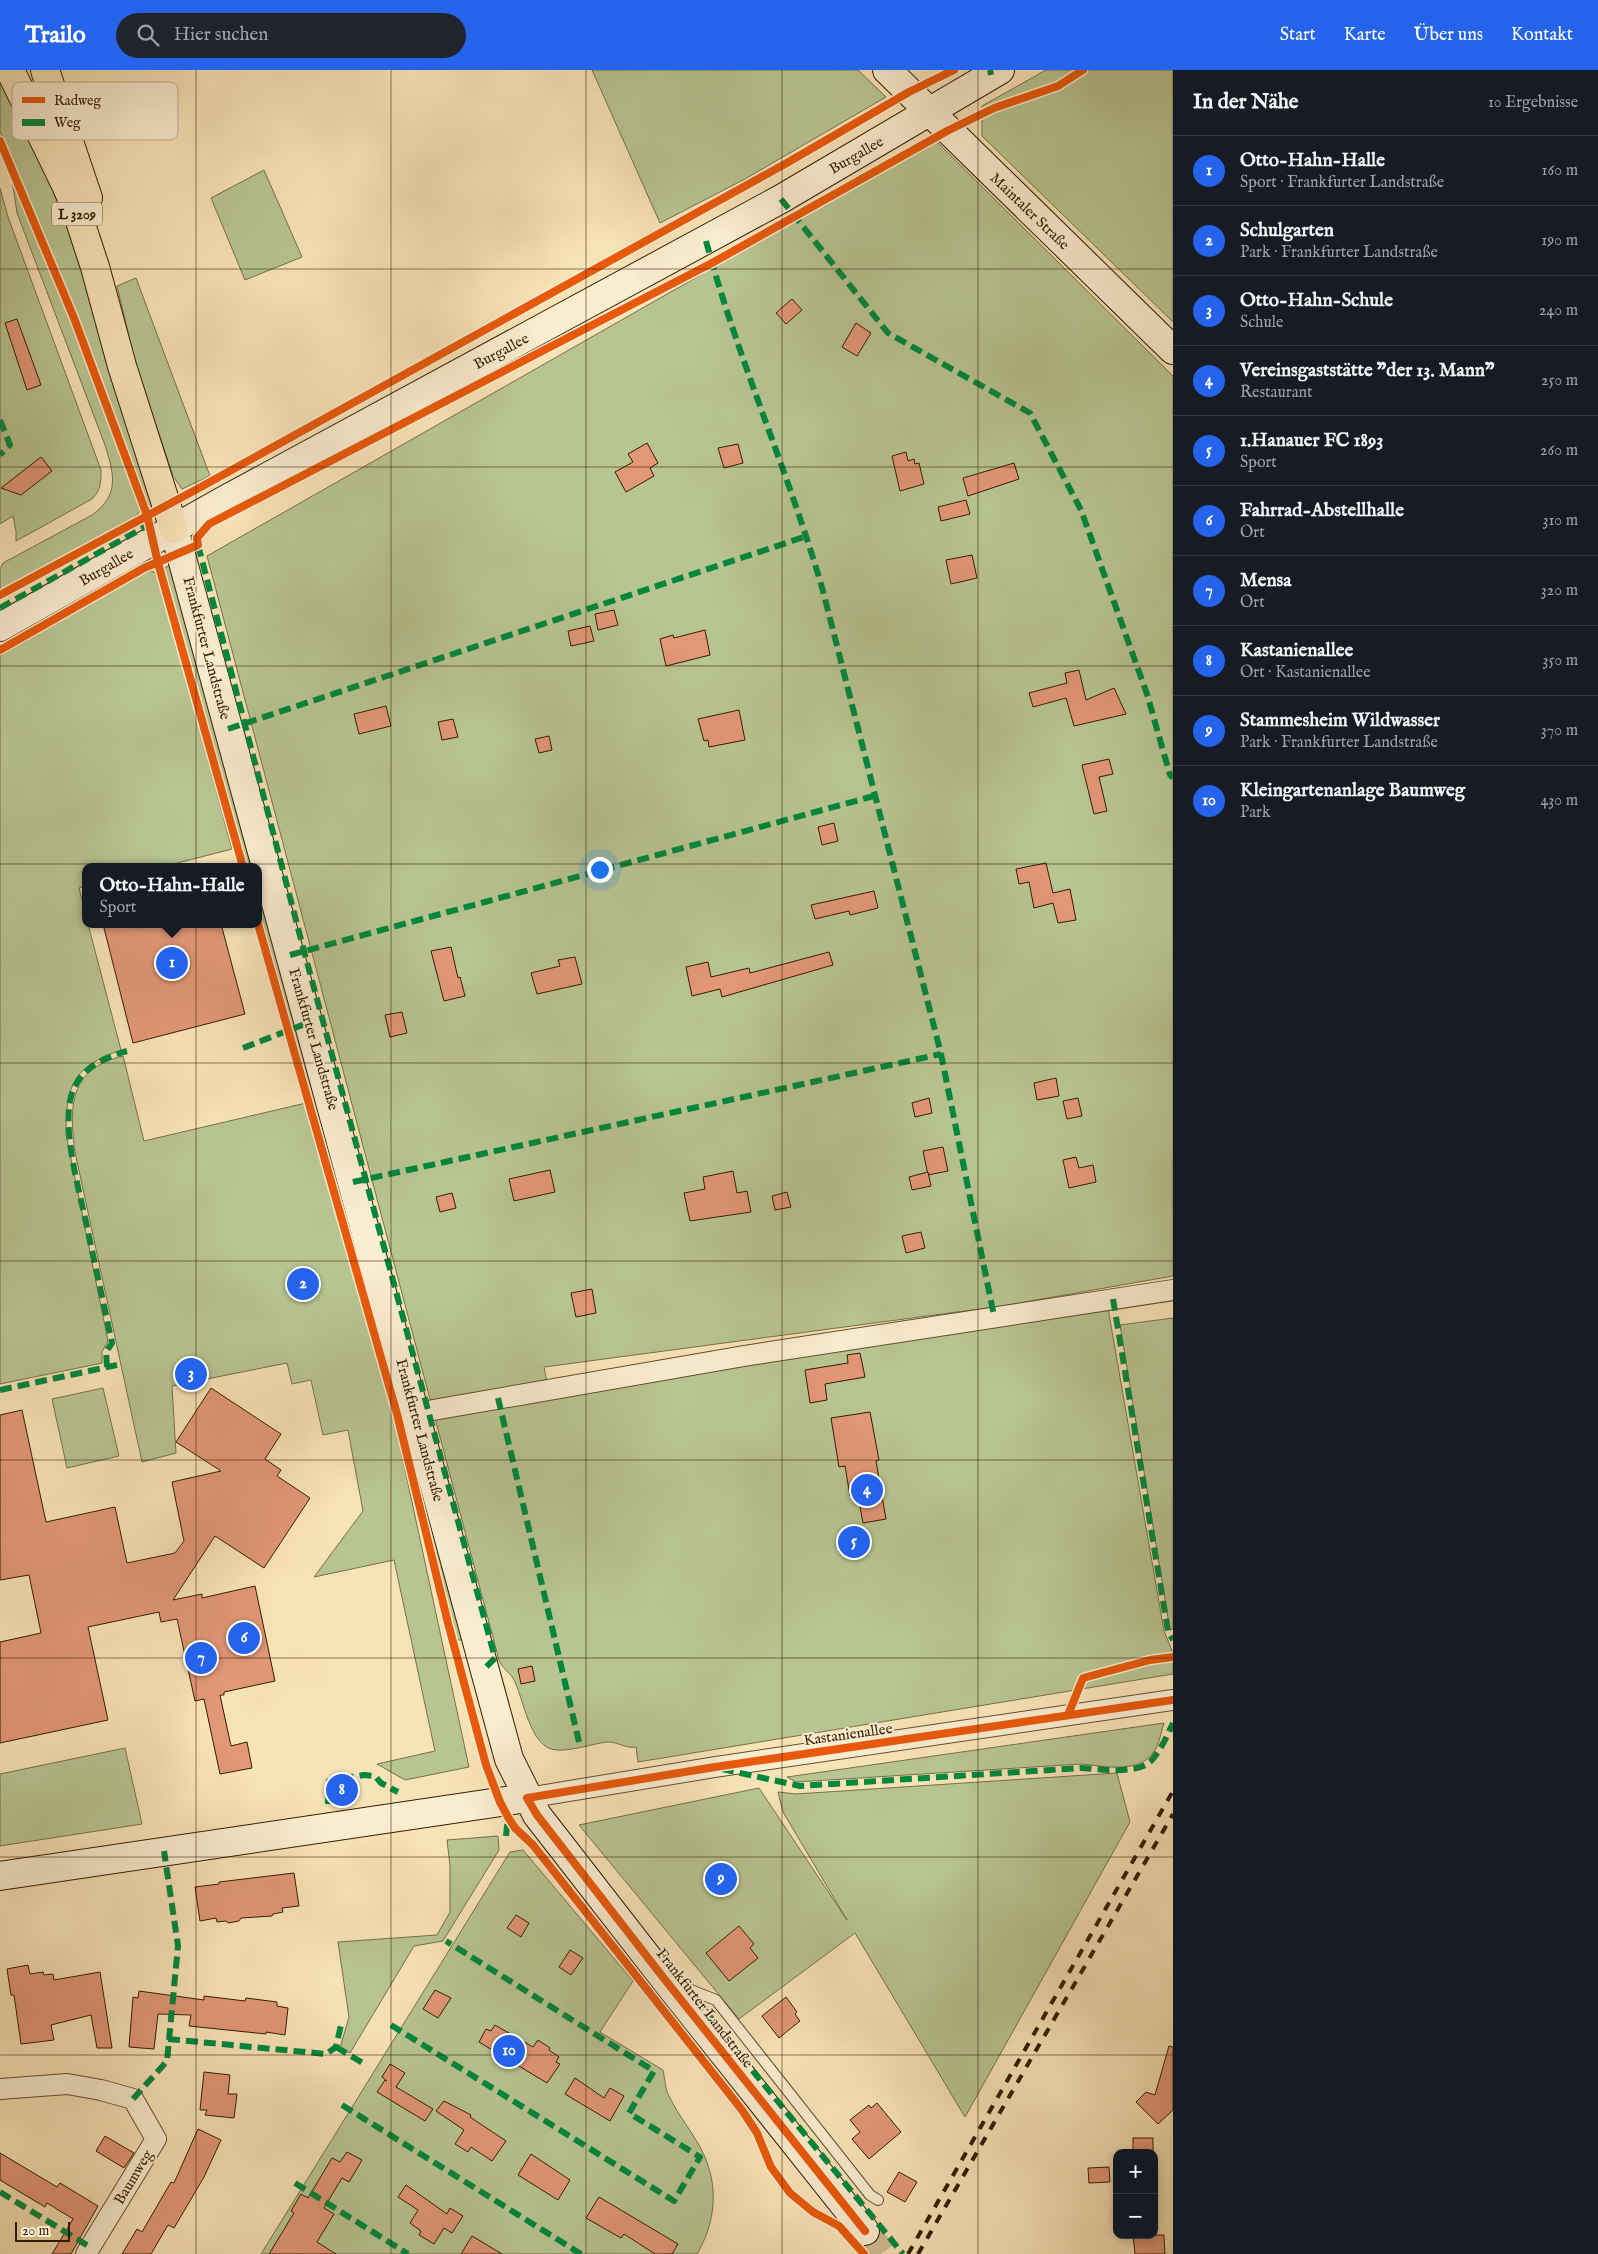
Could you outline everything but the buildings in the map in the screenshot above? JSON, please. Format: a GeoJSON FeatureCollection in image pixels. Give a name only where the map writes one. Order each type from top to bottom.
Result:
{"type":"FeatureCollection","features":[{"type":"Feature","properties":{"kind":"highway","name":"L 3209"},"geometry":{"type":"LineString","coordinates":[[10,70],[16,82]]}},
{"type":"Feature","properties":{"kind":"highway","name":"L 3209"},"geometry":{"type":"LineString","coordinates":[[44,140],[66,185],[95,267],[122,366],[174,529]]}},
{"type":"Feature","properties":{"kind":"highway","name":"L 3209"},"geometry":{"type":"LineString","coordinates":[[68,140],[94,218],[122,366]]}},
{"type":"Feature","properties":{"kind":"main road","name":"Maintaler Straße"},"geometry":{"type":"LineString","coordinates":[[888,70],[1173,350]]}},
{"type":"Feature","properties":{"kind":"main road","name":"Burgallee"},"geometry":{"type":"LineString","coordinates":[[0,627],[223,501],[706,241],[1000,70]]}},
{"type":"Feature","properties":{"kind":"main road","name":"Frankfurter Landstraße"},"geometry":{"type":"LineString","coordinates":[[174,529],[505,1745],[537,1815],[666,1981],[866,2231]]}},
{"type":"Feature","properties":{"kind":"main road","name":"Kastanienallee"},"geometry":{"type":"LineString","coordinates":[[0,1876],[528,1798]]}},
{"type":"Feature","properties":{"kind":"street"},"geometry":{"type":"LineString","coordinates":[[416,1413],[744,1356],[1173,1290]]}},
{"type":"Feature","properties":{"kind":"street","name":"Kastanienallee"},"geometry":{"type":"LineString","coordinates":[[528,1798],[724,1766],[1173,1700]]}},
{"type":"Feature","properties":{"kind":"street","name":"Baumweg"},"geometry":{"type":"LineString","coordinates":[[0,2089],[67,2084],[101,2090],[133,2099],[156,2139],[86,2254]]}},
{"type":"Feature","properties":{"kind":"lane"},"geometry":{"type":"LineString","coordinates":[[666,1981],[716,2000],[870,2195],[878,2200]]}},
{"type":"Feature","properties":{"kind":"green space"},"geometry":{"type":"Polygon","coordinates":[[[592,70],[858,70],[886,97],[745,179],[660,223],[592,70]]]}},
{"type":"Feature","properties":{"kind":"green space"},"geometry":{"type":"Polygon","coordinates":[[[1046,70],[1173,70],[1173,322],[982,136],[982,106],[1046,70]]]}},
{"type":"Feature","properties":{"kind":"green space"},"geometry":{"type":"Polygon","coordinates":[[[0,77],[12,100],[12,140],[32,140],[67,208],[156,504],[149,509],[77,317],[0,132],[0,77]]]}},
{"type":"Feature","properties":{"kind":"green space"},"geometry":{"type":"Polygon","coordinates":[[[936,141],[1173,376],[1173,1276],[1002,1306],[544,1367],[548,1388],[1108,1308],[1164,1631],[1173,1653],[1173,1674],[638,1762],[636,1747],[628,1747],[611,1742],[557,1750],[548,1747],[540,1741],[534,1732],[513,1678],[499,1660],[207,556],[936,141]]]}},
{"type":"Feature","properties":{"kind":"green space"},"geometry":{"type":"Polygon","coordinates":[[[264,170],[302,257],[245,280],[211,198],[264,170]]]}},
{"type":"Feature","properties":{"kind":"green space"},"geometry":{"type":"Polygon","coordinates":[[[12,179],[72,322],[141,510],[133,519],[0,590],[0,569],[3,563],[92,515],[107,500],[111,492],[112,483],[111,465],[105,445],[17,213],[12,179]]]}},
{"type":"Feature","properties":{"kind":"green space"},"geometry":{"type":"Polygon","coordinates":[[[0,188],[8,217],[101,470],[100,486],[92,499],[16,541],[13,516],[0,524],[0,188]]]}},
{"type":"Feature","properties":{"kind":"green space"},"geometry":{"type":"Polygon","coordinates":[[[136,278],[210,476],[182,489],[173,476],[135,362],[117,286],[136,278]]]}},
{"type":"Feature","properties":{"kind":"green space"},"geometry":{"type":"Polygon","coordinates":[[[169,566],[176,577],[255,863],[246,863],[163,568],[169,566]]]}},
{"type":"Feature","properties":{"kind":"green space"},"geometry":{"type":"Polygon","coordinates":[[[149,570],[158,574],[232,849],[178,863],[82,863],[82,887],[79,888],[82,899],[82,928],[89,928],[121,1050],[92,1063],[76,1080],[68,1102],[66,1134],[108,1341],[102,1352],[102,1363],[0,1384],[0,656],[149,570]]]}},
{"type":"Feature","properties":{"kind":"green space"},"geometry":{"type":"Polygon","coordinates":[[[262,889],[409,1415],[462,1640],[456,1640],[401,1412],[262,920],[262,889]]]}},
{"type":"Feature","properties":{"kind":"green space"},"geometry":{"type":"Polygon","coordinates":[[[123,1056],[144,1141],[306,1103],[392,1409],[469,1767],[405,1780],[377,1764],[435,1751],[394,1560],[314,1577],[363,1511],[348,1430],[323,1435],[311,1380],[292,1384],[287,1363],[172,1386],[176,1453],[142,1462],[75,1152],[72,1119],[76,1092],[82,1080],[92,1070],[105,1062],[123,1056]]]}},
{"type":"Feature","properties":{"kind":"green space"},"geometry":{"type":"Polygon","coordinates":[[[1173,1318],[1173,1629],[1170,1630],[1120,1325],[1173,1318]]]}},
{"type":"Feature","properties":{"kind":"green space"},"geometry":{"type":"Polygon","coordinates":[[[103,1388],[119,1456],[67,1468],[52,1399],[103,1388]]]}},
{"type":"Feature","properties":{"kind":"green space"},"geometry":{"type":"Polygon","coordinates":[[[1164,1723],[1153,1753],[1146,1760],[1129,1766],[1109,1767],[1081,1764],[796,1782],[787,1777],[1164,1723]]]}},
{"type":"Feature","properties":{"kind":"green space"},"geometry":{"type":"Polygon","coordinates":[[[125,1748],[142,1824],[0,1846],[0,1774],[125,1748]]]}},
{"type":"Feature","properties":{"kind":"green space"},"geometry":{"type":"Polygon","coordinates":[[[1117,1773],[1130,1822],[965,2117],[855,1933],[739,2019],[579,1825],[759,1788],[847,1920],[783,1812],[778,1792],[796,1794],[1117,1773]]]}},
{"type":"Feature","properties":{"kind":"green space"},"geometry":{"type":"Polygon","coordinates":[[[498,1836],[499,1850],[443,1941],[414,1946],[350,2053],[340,2048],[349,2017],[338,1942],[437,1935],[450,1912],[450,1866],[447,1840],[498,1836]]]}},
{"type":"Feature","properties":{"kind":"green space"},"geometry":{"type":"Polygon","coordinates":[[[523,1850],[633,1981],[600,2032],[663,2070],[669,2096],[704,2155],[712,2180],[713,2206],[708,2231],[697,2254],[261,2254],[510,1852],[523,1850]]]}},
{"type":"Feature","properties":{"kind":"tunnel"},"geometry":{"type":"LineString","coordinates":[[865,2231],[883,2254]]}},
{"type":"Feature","properties":{"kind":"railway"},"geometry":{"type":"LineString","coordinates":[[908,2254],[1173,1791]]}},
{"type":"Feature","properties":{"kind":"railway"},"geometry":{"type":"LineString","coordinates":[[918,2254],[1173,1814]]}},
{"type":"Feature","properties":{"kind":"marked path"},"geometry":{"type":"LineString","coordinates":[[990,70],[991,75]]}},
{"type":"Feature","properties":{"kind":"marked path"},"geometry":{"type":"LineString","coordinates":[[781,199],[888,333],[1030,413],[1081,510],[1147,694],[1170,775],[1173,778]]}},
{"type":"Feature","properties":{"kind":"marked path"},"geometry":{"type":"LineString","coordinates":[[706,241],[733,329],[795,503],[823,591],[941,1054],[994,1316]]}},
{"type":"Feature","properties":{"kind":"marked path"},"geometry":{"type":"LineString","coordinates":[[0,420],[10,445],[0,455]]}},
{"type":"Feature","properties":{"kind":"marked path"},"geometry":{"type":"LineString","coordinates":[[0,608],[150,524]]}},
{"type":"Feature","properties":{"kind":"marked path"},"geometry":{"type":"LineString","coordinates":[[228,729],[807,536]]}},
{"type":"Feature","properties":{"kind":"marked path"},"geometry":{"type":"LineString","coordinates":[[198,545],[304,951],[495,1658],[484,1669]]}},
{"type":"Feature","properties":{"kind":"marked path"},"geometry":{"type":"LineString","coordinates":[[290,955],[874,796]]}},
{"type":"Feature","properties":{"kind":"marked path"},"geometry":{"type":"LineString","coordinates":[[243,1048],[310,1022]]}},
{"type":"Feature","properties":{"kind":"marked path"},"geometry":{"type":"LineString","coordinates":[[107,1367],[106,1352],[112,1343],[72,1158],[68,1118],[70,1100],[75,1086],[84,1073],[104,1059],[127,1051]]}},
{"type":"Feature","properties":{"kind":"marked path"},"geometry":{"type":"LineString","coordinates":[[353,1182],[941,1054]]}},
{"type":"Feature","properties":{"kind":"marked path"},"geometry":{"type":"LineString","coordinates":[[1113,1299],[1168,1631],[1173,1640]]}},
{"type":"Feature","properties":{"kind":"marked path"},"geometry":{"type":"LineString","coordinates":[[0,1390],[117,1365]]}},
{"type":"Feature","properties":{"kind":"marked path"},"geometry":{"type":"LineString","coordinates":[[498,1398],[579,1742]]}},
{"type":"Feature","properties":{"kind":"marked path"},"geometry":{"type":"LineString","coordinates":[[722,1769],[800,1786],[1081,1768],[1127,1770],[1145,1765],[1155,1757],[1173,1723]]}},
{"type":"Feature","properties":{"kind":"marked path"},"geometry":{"type":"LineString","coordinates":[[328,1804],[329,1781],[364,1775],[375,1776],[381,1783],[398,1792]]}},
{"type":"Feature","properties":{"kind":"marked path"},"geometry":{"type":"LineString","coordinates":[[506,1836],[508,1817]]}},
{"type":"Feature","properties":{"kind":"marked path"},"geometry":{"type":"LineString","coordinates":[[133,2099],[167,2061],[178,1946],[164,1851]]}},
{"type":"Feature","properties":{"kind":"marked path"},"geometry":{"type":"LineString","coordinates":[[391,2025],[674,2201],[700,2157],[629,2113],[654,2071],[446,1941]]}},
{"type":"Feature","properties":{"kind":"marked path"},"geometry":{"type":"LineString","coordinates":[[684,1987],[903,2254]]}},
{"type":"Feature","properties":{"kind":"marked path"},"geometry":{"type":"LineString","coordinates":[[168,2039],[326,2054],[336,2047],[341,2025]]}},
{"type":"Feature","properties":{"kind":"marked path"},"geometry":{"type":"LineString","coordinates":[[336,2047],[366,2065]]}},
{"type":"Feature","properties":{"kind":"marked path"},"geometry":{"type":"LineString","coordinates":[[342,2105],[581,2254]]}},
{"type":"Feature","properties":{"kind":"marked path"},"geometry":{"type":"LineString","coordinates":[[295,2183],[408,2254]]}},
{"type":"Feature","properties":{"kind":"marked path"},"geometry":{"type":"LineString","coordinates":[[0,2192],[90,2247]]}},
{"type":"Feature","properties":{"kind":"cycle path"},"geometry":{"type":"LineString","coordinates":[[0,595],[199,488],[785,164],[909,92],[954,70]]}},
{"type":"Feature","properties":{"kind":"cycle path"},"geometry":{"type":"LineString","coordinates":[[0,650],[144,568],[198,545],[197,538],[209,524],[712,263],[947,131],[994,108],[1058,86],[1083,70]]}},
{"type":"Feature","properties":{"kind":"cycle path"},"geometry":{"type":"LineString","coordinates":[[0,141],[74,318],[147,515],[158,563],[242,863]]}},
{"type":"Feature","properties":{"kind":"cycle path"},"geometry":{"type":"LineString","coordinates":[[259,928],[397,1414],[448,1623],[486,1765],[500,1802],[515,1828],[533,1845],[742,2110],[757,2133],[771,2167],[790,2193],[813,2212],[839,2226],[864,2254]]}},
{"type":"Feature","properties":{"kind":"cycle path"},"geometry":{"type":"LineString","coordinates":[[1068,1715],[1083,1678],[1150,1660],[1173,1657]]}},
{"type":"Feature","properties":{"kind":"cycle path"},"geometry":{"type":"LineString","coordinates":[[865,2231],[666,1981],[537,1815],[527,1798],[715,1767],[1173,1700]]}},
{"type":"Feature","properties":{"kind":"place","name":"Otto-Hahn-Halle"},"geometry":{"type":"Point","coordinates":[172,963]}},
{"type":"Feature","properties":{"kind":"place","name":"Schulgarten"},"geometry":{"type":"Point","coordinates":[303,1284]}},
{"type":"Feature","properties":{"kind":"place","name":"Otto-Hahn-Schule"},"geometry":{"type":"Point","coordinates":[191,1374]}},
{"type":"Feature","properties":{"kind":"place","name":"Vereinsgaststätte \"der 13. Mann\""},"geometry":{"type":"Point","coordinates":[867,1490]}},
{"type":"Feature","properties":{"kind":"place","name":"1.Hanauer FC 1893"},"geometry":{"type":"Point","coordinates":[854,1542]}},
{"type":"Feature","properties":{"kind":"place","name":"Fahrrad-Abstellhalle"},"geometry":{"type":"Point","coordinates":[244,1638]}},
{"type":"Feature","properties":{"kind":"place","name":"Mensa"},"geometry":{"type":"Point","coordinates":[201,1658]}},
{"type":"Feature","properties":{"kind":"place","name":"Kastanienallee"},"geometry":{"type":"Point","coordinates":[342,1790]}},
{"type":"Feature","properties":{"kind":"place","name":"Stammesheim Wildwasser"},"geometry":{"type":"Point","coordinates":[721,1879]}},
{"type":"Feature","properties":{"kind":"place","name":"Kleingartenanlage Baumweg"},"geometry":{"type":"Point","coordinates":[509,2051]}}]}
